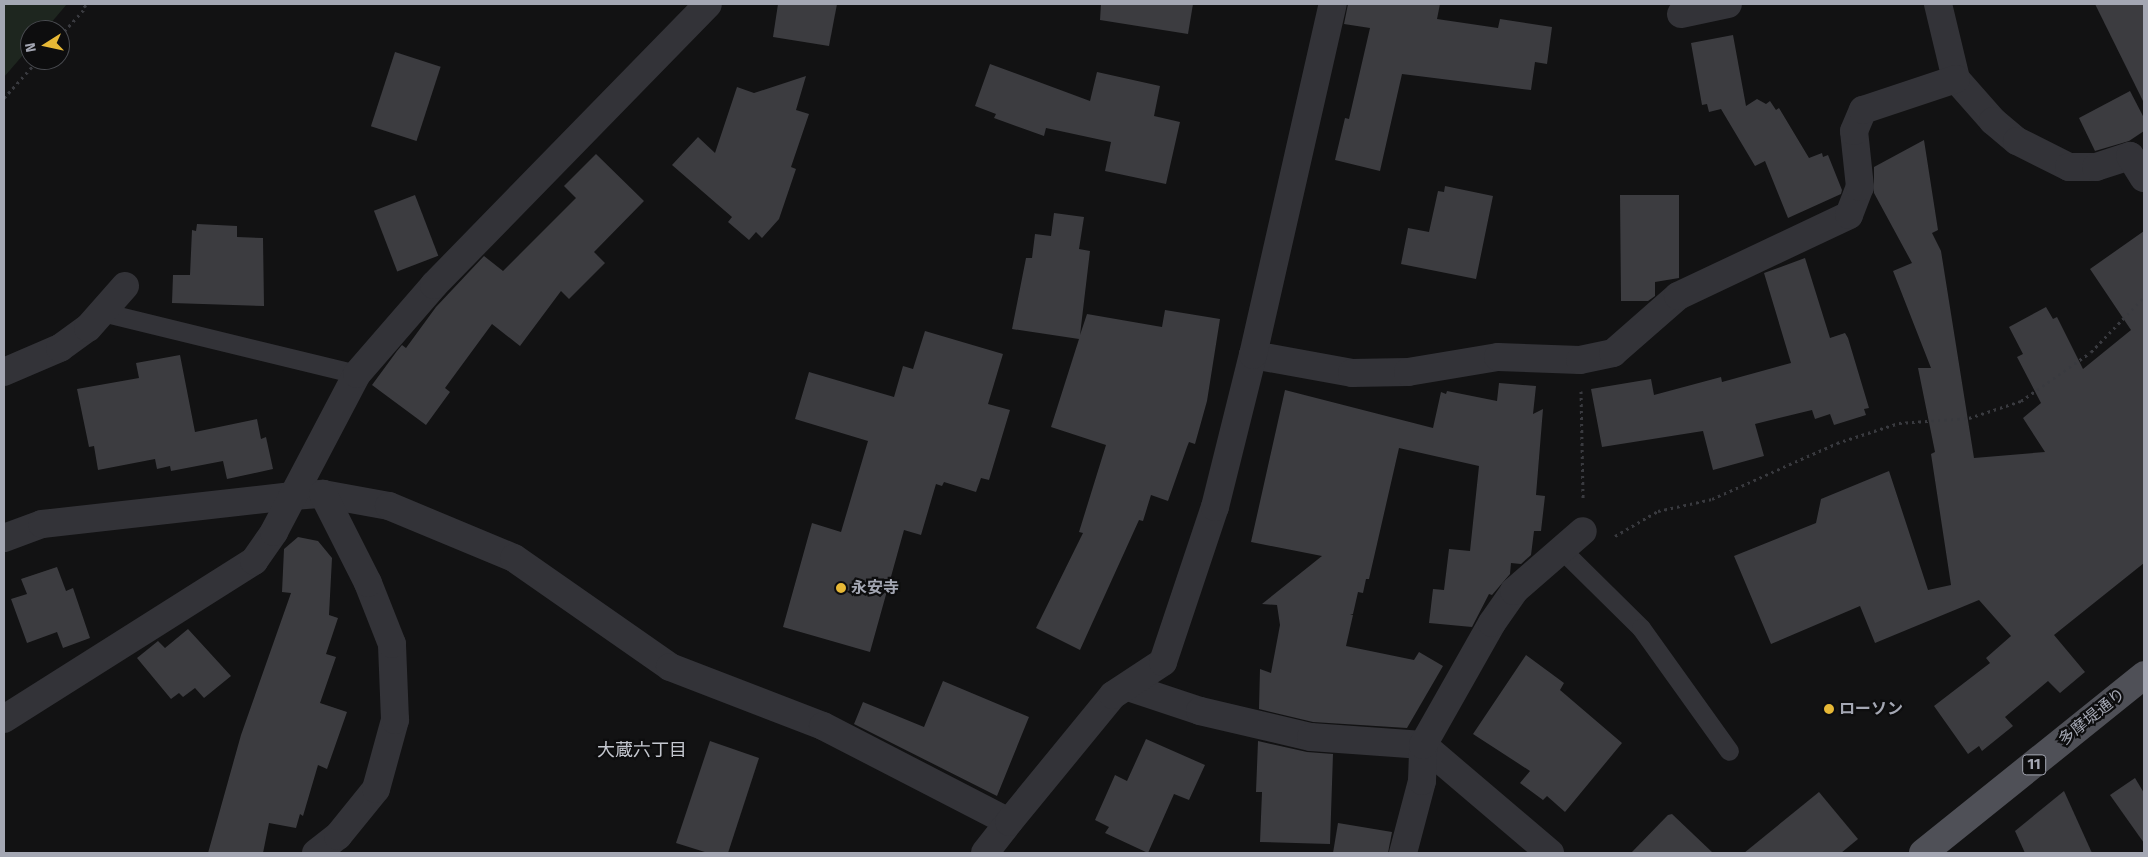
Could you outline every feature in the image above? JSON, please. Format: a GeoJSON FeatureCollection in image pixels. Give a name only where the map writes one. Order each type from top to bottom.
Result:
{"type":"FeatureCollection","features":[{"type":"Feature","properties":{"kind":"main road","name":"多摩堤通り"},"geometry":{"type":"LineString","coordinates":[[1923,853],[2144,674]]}},
{"type":"Feature","properties":{"kind":"street"},"geometry":{"type":"LineString","coordinates":[[4,719],[254,561],[274,532],[357,374],[434,285],[708,4]]}},
{"type":"Feature","properties":{"kind":"street"},"geometry":{"type":"LineString","coordinates":[[985,853],[1113,695],[1128,687],[1163,662],[1215,507],[1254,355],[1333,4]]}},
{"type":"Feature","properties":{"kind":"street"},"geometry":{"type":"LineString","coordinates":[[1681,14],[1728,4]]}},
{"type":"Feature","properties":{"kind":"street"},"geometry":{"type":"LineString","coordinates":[[1938,4],[1956,79],[1993,121],[2042,156],[2069,167],[2096,167],[2130,156],[2144,178]]}},
{"type":"Feature","properties":{"kind":"street"},"geometry":{"type":"LineString","coordinates":[[1254,355],[1352,373],[1408,372],[1498,357],[1580,360],[1614,353],[1678,296],[1703,282],[1849,215],[1860,187],[1854,131],[1864,110],[1956,79]]}},
{"type":"Feature","properties":{"kind":"street"},"geometry":{"type":"LineString","coordinates":[[4,372],[60,348],[88,328],[125,286]]}},
{"type":"Feature","properties":{"kind":"street"},"geometry":{"type":"LineString","coordinates":[[4,538],[42,524],[292,496],[323,494],[389,506],[514,558],[670,667],[823,726],[1009,822]]}},
{"type":"Feature","properties":{"kind":"street"},"geometry":{"type":"LineString","coordinates":[[316,853],[338,836],[376,789],[395,720],[392,644],[368,583],[323,494]]}},
{"type":"Feature","properties":{"kind":"street"},"geometry":{"type":"LineString","coordinates":[[1403,853],[1422,781],[1423,745],[1492,624],[1514,591],[1569,558],[1583,531]]}},
{"type":"Feature","properties":{"kind":"street"},"geometry":{"type":"LineString","coordinates":[[1128,687],[1200,711],[1311,737],[1423,745],[1550,853]]}},
{"type":"Feature","properties":{"kind":"lane"},"geometry":{"type":"LineString","coordinates":[[102,312],[357,374]]}},
{"type":"Feature","properties":{"kind":"lane"},"geometry":{"type":"LineString","coordinates":[[1569,558],[1641,628],[1730,750]]}},
{"type":"Feature","properties":{"kind":"path"},"geometry":{"type":"LineString","coordinates":[[70,25],[86,7],[83,4]]}},
{"type":"Feature","properties":{"kind":"path"},"geometry":{"type":"LineString","coordinates":[[4,98],[29,70]]}},
{"type":"Feature","properties":{"kind":"path"},"geometry":{"type":"LineString","coordinates":[[1569,558],[1590,550],[1658,511],[1712,499],[1837,442],[1899,423],[1969,418],[2021,401],[2092,352],[2144,298]]}},
{"type":"Feature","properties":{"kind":"path"},"geometry":{"type":"LineString","coordinates":[[1580,360],[1583,531]]}},
{"type":"Feature","properties":{"kind":"shaded area"},"geometry":{"type":"Polygon","coordinates":[[[4,4],[67,4],[53,20],[20,20],[20,59],[4,77],[4,4]]]}},
{"type":"Feature","properties":{"kind":"building"},"geometry":{"type":"Polygon","coordinates":[[[778,4],[837,4],[829,46],[773,37],[778,4]]]}},
{"type":"Feature","properties":{"kind":"building"},"geometry":{"type":"Polygon","coordinates":[[[1101,4],[1193,4],[1188,34],[1100,20],[1101,4]]]}},
{"type":"Feature","properties":{"kind":"building"},"geometry":{"type":"Polygon","coordinates":[[[1348,4],[1440,4],[1437,19],[1498,28],[1500,19],[1552,27],[1547,64],[1535,62],[1531,90],[1402,74],[1380,171],[1335,160],[1345,118],[1349,119],[1370,28],[1344,24],[1348,4]]]}},
{"type":"Feature","properties":{"kind":"building"},"geometry":{"type":"Polygon","coordinates":[[[2095,4],[2144,4],[2144,103],[2095,4]]]}},
{"type":"Feature","properties":{"kind":"building"},"geometry":{"type":"Polygon","coordinates":[[[1733,35],[1746,106],[1757,99],[1766,104],[1770,101],[1776,110],[1779,108],[1809,158],[1822,153],[1823,157],[1828,155],[1842,190],[1841,194],[1788,218],[1765,161],[1755,166],[1721,109],[1709,112],[1707,104],[1702,105],[1691,43],[1733,35]]]}},
{"type":"Feature","properties":{"kind":"building"},"geometry":{"type":"Polygon","coordinates":[[[395,52],[441,67],[417,141],[371,126],[395,52]]]}},
{"type":"Feature","properties":{"kind":"building"},"geometry":{"type":"Polygon","coordinates":[[[990,64],[1090,101],[1097,72],[1160,86],[1154,116],[1180,122],[1166,184],[1105,171],[1111,142],[1046,128],[1044,136],[994,118],[996,114],[975,106],[990,64]]]}},
{"type":"Feature","properties":{"kind":"building"},"geometry":{"type":"Polygon","coordinates":[[[806,76],[796,110],[809,114],[791,167],[796,169],[779,219],[762,238],[756,232],[749,240],[728,222],[732,217],[672,165],[698,137],[715,153],[737,87],[754,93],[806,76]]]}},
{"type":"Feature","properties":{"kind":"building"},"geometry":{"type":"Polygon","coordinates":[[[2130,91],[2144,118],[2144,131],[2129,141],[2095,151],[2079,118],[2130,91]]]}},
{"type":"Feature","properties":{"kind":"building"},"geometry":{"type":"Polygon","coordinates":[[[1924,140],[1938,230],[1932,233],[1941,251],[1974,458],[2045,452],[2023,418],[2041,403],[2017,357],[2023,354],[2009,327],[2046,307],[2053,319],[2057,317],[2083,369],[2131,330],[2090,269],[2144,231],[2144,563],[2054,635],[2085,672],[2060,693],[2048,681],[2005,717],[2013,726],[1982,751],[1979,746],[1968,754],[1934,706],[1990,663],[1986,658],[2011,636],[1979,600],[1875,643],[1860,606],[1771,644],[1734,556],[1816,523],[1821,499],[1889,471],[1928,590],[1951,585],[1931,454],[1935,452],[1918,368],[1931,368],[1893,271],[1912,263],[1874,193],[1874,167],[1924,140]]]}},
{"type":"Feature","properties":{"kind":"building"},"geometry":{"type":"Polygon","coordinates":[[[596,154],[644,201],[594,252],[605,263],[569,299],[561,291],[520,346],[492,324],[445,388],[450,392],[426,425],[372,385],[402,345],[406,348],[436,307],[484,256],[503,271],[576,198],[564,186],[596,154]]]}},
{"type":"Feature","properties":{"kind":"building"},"geometry":{"type":"Polygon","coordinates":[[[1445,186],[1493,196],[1476,279],[1401,264],[1408,228],[1429,232],[1438,191],[1444,192],[1445,186]]]}},
{"type":"Feature","properties":{"kind":"building"},"geometry":{"type":"Polygon","coordinates":[[[415,195],[438,256],[397,271],[374,211],[415,195]]]}},
{"type":"Feature","properties":{"kind":"building"},"geometry":{"type":"Polygon","coordinates":[[[1620,195],[1679,195],[1679,278],[1655,282],[1655,296],[1648,301],[1621,301],[1620,195]]]}},
{"type":"Feature","properties":{"kind":"building"},"geometry":{"type":"Polygon","coordinates":[[[1054,213],[1084,217],[1079,249],[1090,251],[1080,335],[1087,314],[1162,327],[1165,310],[1220,319],[1207,401],[1195,444],[1189,442],[1168,501],[1151,495],[1143,521],[1139,520],[1080,650],[1036,628],[1083,533],[1079,532],[1106,445],[1051,427],[1079,339],[1012,329],[1026,258],[1032,258],[1035,234],[1051,236],[1054,213]]]}},
{"type":"Feature","properties":{"kind":"building"},"geometry":{"type":"Polygon","coordinates":[[[197,224],[237,226],[237,237],[263,238],[264,306],[172,303],[173,275],[190,275],[192,230],[196,231],[197,224]]]}},
{"type":"Feature","properties":{"kind":"building"},"geometry":{"type":"Polygon","coordinates":[[[1805,258],[1830,338],[1845,333],[1848,338],[1869,408],[1864,409],[1866,415],[1834,425],[1830,414],[1815,419],[1812,410],[1755,424],[1764,456],[1713,470],[1703,431],[1602,447],[1591,389],[1651,379],[1654,395],[1721,377],[1722,382],[1791,363],[1764,273],[1805,258]]]}},
{"type":"Feature","properties":{"kind":"building"},"geometry":{"type":"Polygon","coordinates":[[[925,331],[1003,354],[988,404],[1010,410],[989,480],[981,478],[976,492],[944,482],[942,486],[936,484],[921,535],[904,530],[870,652],[783,627],[812,523],[841,532],[868,441],[795,419],[809,372],[894,397],[903,366],[913,369],[925,331]]]}},
{"type":"Feature","properties":{"kind":"building"},"geometry":{"type":"Polygon","coordinates":[[[180,355],[195,432],[257,419],[261,439],[266,437],[273,469],[227,479],[223,461],[171,471],[170,466],[157,469],[155,459],[98,470],[94,446],[89,447],[77,389],[139,378],[136,363],[180,355]]]}},
{"type":"Feature","properties":{"kind":"building"},"geometry":{"type":"Polygon","coordinates":[[[1499,383],[1536,386],[1533,414],[1543,409],[1536,495],[1545,496],[1541,531],[1534,531],[1531,555],[1521,564],[1511,563],[1510,574],[1492,595],[1489,594],[1472,627],[1429,623],[1433,589],[1444,590],[1449,549],[1470,551],[1479,466],[1399,448],[1369,579],[1366,579],[1363,593],[1358,592],[1353,614],[1350,614],[1353,615],[1346,646],[1414,660],[1419,652],[1443,666],[1407,728],[1313,722],[1259,709],[1260,669],[1271,673],[1280,625],[1277,605],[1262,604],[1322,556],[1251,542],[1285,390],[1433,428],[1441,392],[1446,394],[1447,391],[1497,401],[1499,383]]]}},
{"type":"Feature","properties":{"kind":"building"},"geometry":{"type":"Polygon","coordinates":[[[298,537],[318,541],[332,558],[329,615],[338,618],[326,654],[336,657],[320,703],[347,712],[327,769],[318,765],[303,816],[300,814],[296,828],[269,823],[263,853],[208,853],[241,735],[291,593],[282,592],[284,549],[298,537]]]}},
{"type":"Feature","properties":{"kind":"building"},"geometry":{"type":"Polygon","coordinates":[[[57,567],[66,591],[73,588],[90,638],[63,648],[57,632],[27,643],[11,599],[27,594],[21,579],[57,567]]]}},
{"type":"Feature","properties":{"kind":"building"},"geometry":{"type":"Polygon","coordinates":[[[188,629],[231,676],[204,698],[195,688],[183,697],[179,693],[171,699],[137,658],[158,641],[165,648],[188,629]]]}},
{"type":"Feature","properties":{"kind":"building"},"geometry":{"type":"Polygon","coordinates":[[[1526,655],[1564,683],[1560,690],[1622,743],[1565,812],[1547,796],[1543,800],[1520,783],[1530,771],[1473,734],[1526,655]]]}},
{"type":"Feature","properties":{"kind":"building"},"geometry":{"type":"Polygon","coordinates":[[[943,681],[1029,717],[997,796],[854,724],[863,702],[924,727],[943,681]]]}},
{"type":"Feature","properties":{"kind":"building"},"geometry":{"type":"Polygon","coordinates":[[[1146,739],[1205,765],[1189,800],[1174,794],[1148,853],[1105,833],[1109,827],[1095,820],[1115,775],[1127,781],[1146,739]]]}},
{"type":"Feature","properties":{"kind":"building"},"geometry":{"type":"Polygon","coordinates":[[[710,741],[759,758],[728,853],[708,853],[676,843],[710,741]]]}},
{"type":"Feature","properties":{"kind":"building"},"geometry":{"type":"Polygon","coordinates":[[[1258,741],[1307,752],[1333,754],[1330,844],[1260,842],[1262,792],[1256,792],[1258,741]]]}},
{"type":"Feature","properties":{"kind":"building"},"geometry":{"type":"Polygon","coordinates":[[[2135,778],[2144,793],[2144,843],[2110,795],[2135,778]]]}},
{"type":"Feature","properties":{"kind":"building"},"geometry":{"type":"Polygon","coordinates":[[[2064,791],[2092,853],[2025,853],[2015,831],[2064,791]]]}},
{"type":"Feature","properties":{"kind":"building"},"geometry":{"type":"Polygon","coordinates":[[[1819,792],[1858,839],[1841,853],[1744,853],[1819,792]]]}},
{"type":"Feature","properties":{"kind":"building"},"geometry":{"type":"Polygon","coordinates":[[[1672,814],[1713,853],[1631,853],[1668,815],[1672,814]]]}},
{"type":"Feature","properties":{"kind":"building"},"geometry":{"type":"Polygon","coordinates":[[[1338,823],[1392,832],[1388,853],[1333,853],[1338,823]]]}},
{"type":"Feature","properties":{"kind":"place","name":"永安寺"},"geometry":{"type":"Point","coordinates":[841,588]}},
{"type":"Feature","properties":{"kind":"place","name":"ローソン"},"geometry":{"type":"Point","coordinates":[1829,709]}},
{"type":"Feature","properties":{"kind":"district","name":"大蔵六丁目"},"geometry":{"type":"Point","coordinates":[642,750]}}]}
